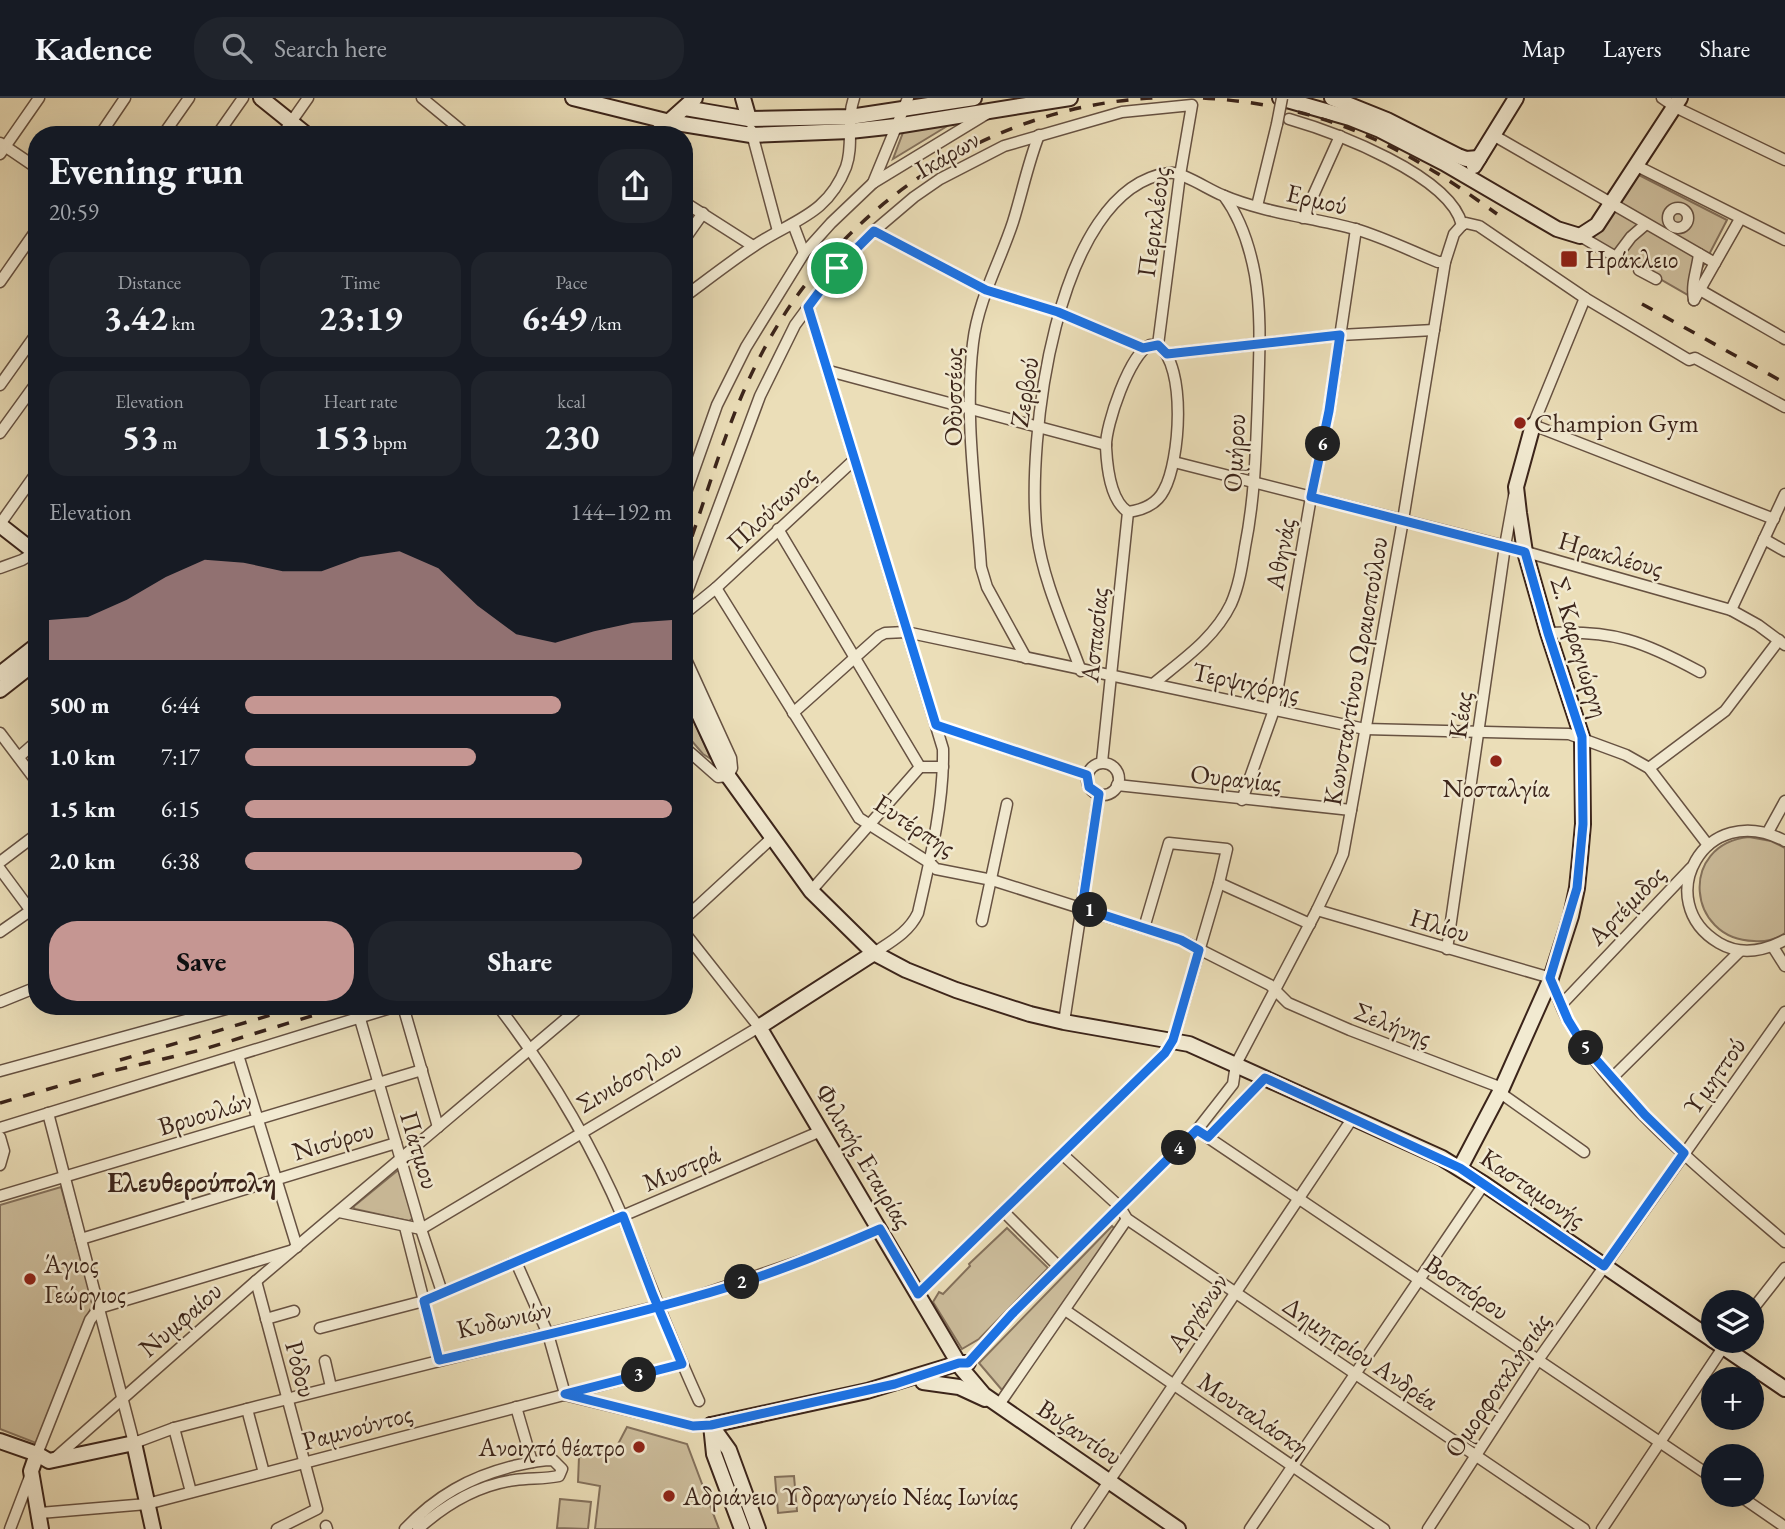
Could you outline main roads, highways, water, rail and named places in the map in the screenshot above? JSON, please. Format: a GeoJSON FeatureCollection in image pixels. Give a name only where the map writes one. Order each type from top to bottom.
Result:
{"type":"FeatureCollection","features":[{"type":"Feature","properties":{"kind":"railway"},"geometry":{"type":"LineString","coordinates":[[693,533],[739,401],[763,351],[795,299],[833,251],[877,209],[926,173],[979,143],[1035,120],[1094,105],[1155,98]]}},
{"type":"Feature","properties":{"kind":"railway"},"geometry":{"type":"LineString","coordinates":[[1203,98],[1286,109],[1359,132],[1427,167],[1497,214]]}},
{"type":"Feature","properties":{"kind":"railway"},"geometry":{"type":"LineString","coordinates":[[1642,304],[1785,383]]}},
{"type":"Feature","properties":{"kind":"railway"},"geometry":{"type":"LineString","coordinates":[[120,1060],[271,1015]]}},
{"type":"Feature","properties":{"kind":"railway"},"geometry":{"type":"LineString","coordinates":[[0,1103],[104,1073],[201,1050],[315,1015]]}},
{"type":"Feature","properties":{"kind":"place","name":"Ηράκλειο"},"geometry":{"type":"Point","coordinates":[1569,259]}},
{"type":"Feature","properties":{"kind":"place","name":"Champion Gym"},"geometry":{"type":"Point","coordinates":[1520,423]}},
{"type":"Feature","properties":{"kind":"place","name":"Νοσταλγία"},"geometry":{"type":"Point","coordinates":[1496,761]}},
{"type":"Feature","properties":{"kind":"place","name":"Άγιος Γεώργιος"},"geometry":{"type":"Point","coordinates":[30,1279]}},
{"type":"Feature","properties":{"kind":"place","name":"Ανοιχτό θέατρο"},"geometry":{"type":"Point","coordinates":[639,1447]}},
{"type":"Feature","properties":{"kind":"place","name":"Αδριάνειο Υδραγωγείο Νέας Ιωνίας"},"geometry":{"type":"Point","coordinates":[669,1496]}},
{"type":"Feature","properties":{"kind":"district","name":"Ελευθερούπολη"},"geometry":{"type":"Point","coordinates":[192,1182]}}]}
